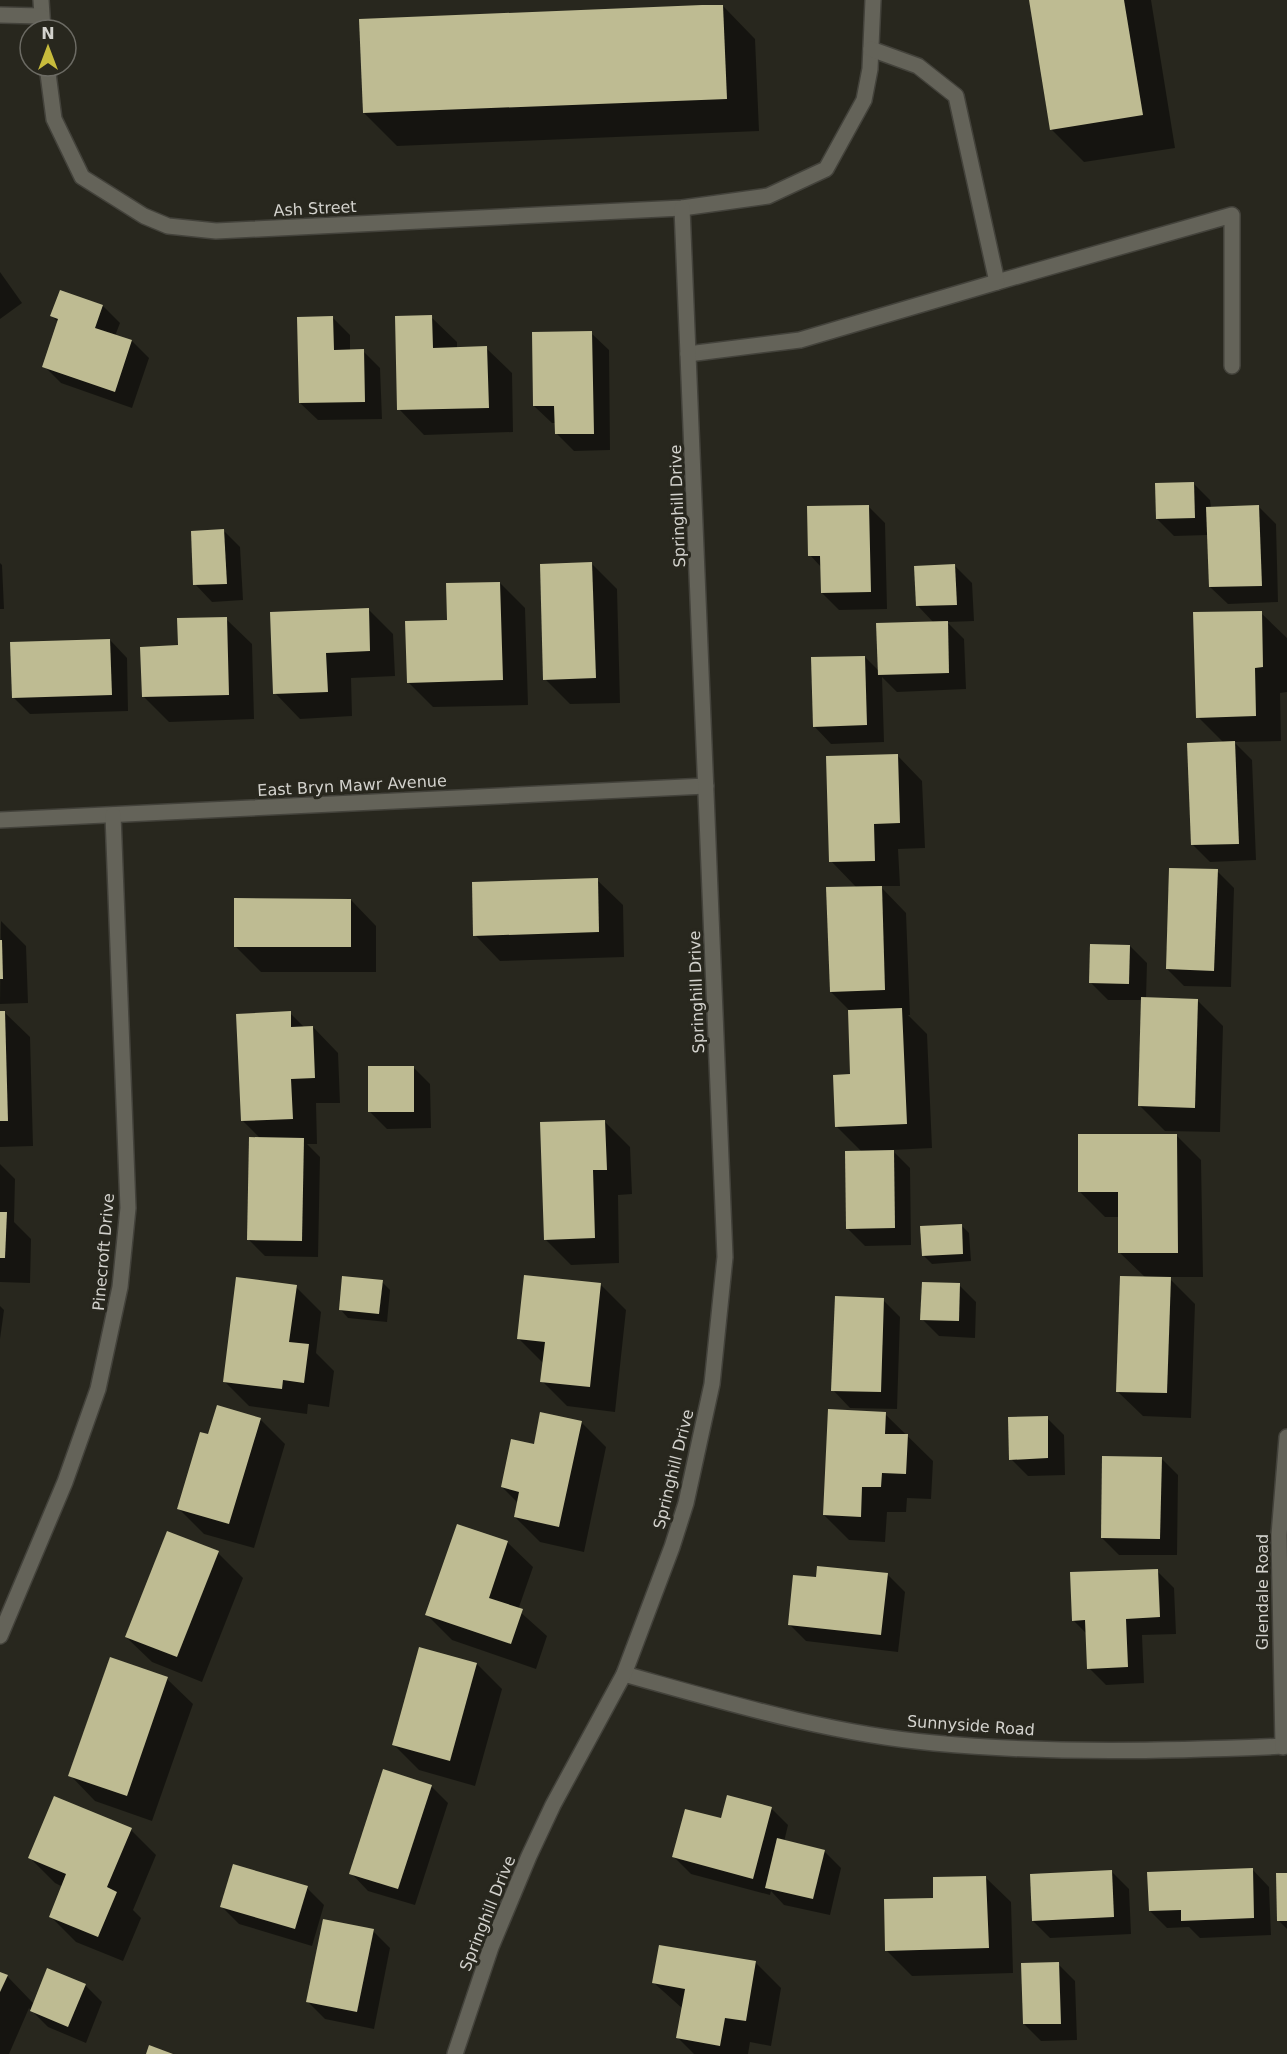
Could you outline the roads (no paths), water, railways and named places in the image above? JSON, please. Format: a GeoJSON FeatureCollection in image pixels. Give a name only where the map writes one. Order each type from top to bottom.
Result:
{"type":"FeatureCollection","features":[{"type":"Feature","properties":{"kind":"street"},"geometry":{"type":"LineString","coordinates":[[41,0],[42,18]]}},
{"type":"Feature","properties":{"kind":"street"},"geometry":{"type":"LineString","coordinates":[[682,208],[768,196],[826,169],[864,100],[871,49],[873,0]]}},
{"type":"Feature","properties":{"kind":"street"},"geometry":{"type":"LineString","coordinates":[[0,15],[18,18]]}},
{"type":"Feature","properties":{"kind":"street"},"geometry":{"type":"LineString","coordinates":[[871,49],[918,66],[956,96],[997,282]]}},
{"type":"Feature","properties":{"kind":"street","name":"Ash Street"},"geometry":{"type":"LineString","coordinates":[[49,78],[54,119],[82,177],[144,216],[168,226],[216,231],[682,208]]}},
{"type":"Feature","properties":{"kind":"street","name":"Springhill Drive"},"geometry":{"type":"LineString","coordinates":[[455,2054],[491,1947],[529,1856],[553,1805],[624,1674],[686,1503],[712,1384],[724,1257],[682,208]]}},
{"type":"Feature","properties":{"kind":"street"},"geometry":{"type":"LineString","coordinates":[[688,354],[800,340],[1232,215],[1232,366]]}},
{"type":"Feature","properties":{"kind":"street","name":"East Bryn Mawr Avenue"},"geometry":{"type":"LineString","coordinates":[[0,820],[706,786]]}},
{"type":"Feature","properties":{"kind":"street","name":"Pinecroft Drive"},"geometry":{"type":"LineString","coordinates":[[0,1636],[65,1482],[98,1389],[120,1287],[128,1208],[113,815]]}},
{"type":"Feature","properties":{"kind":"street","name":"Glendale Road"},"geometry":{"type":"LineString","coordinates":[[1285,1747],[1279,1535],[1287,1437]]}},
{"type":"Feature","properties":{"kind":"street","name":"Sunnyside Road"},"geometry":{"type":"LineString","coordinates":[[624,1674],[790,1719],[932,1743],[1076,1750],[1285,1747]]}}]}
